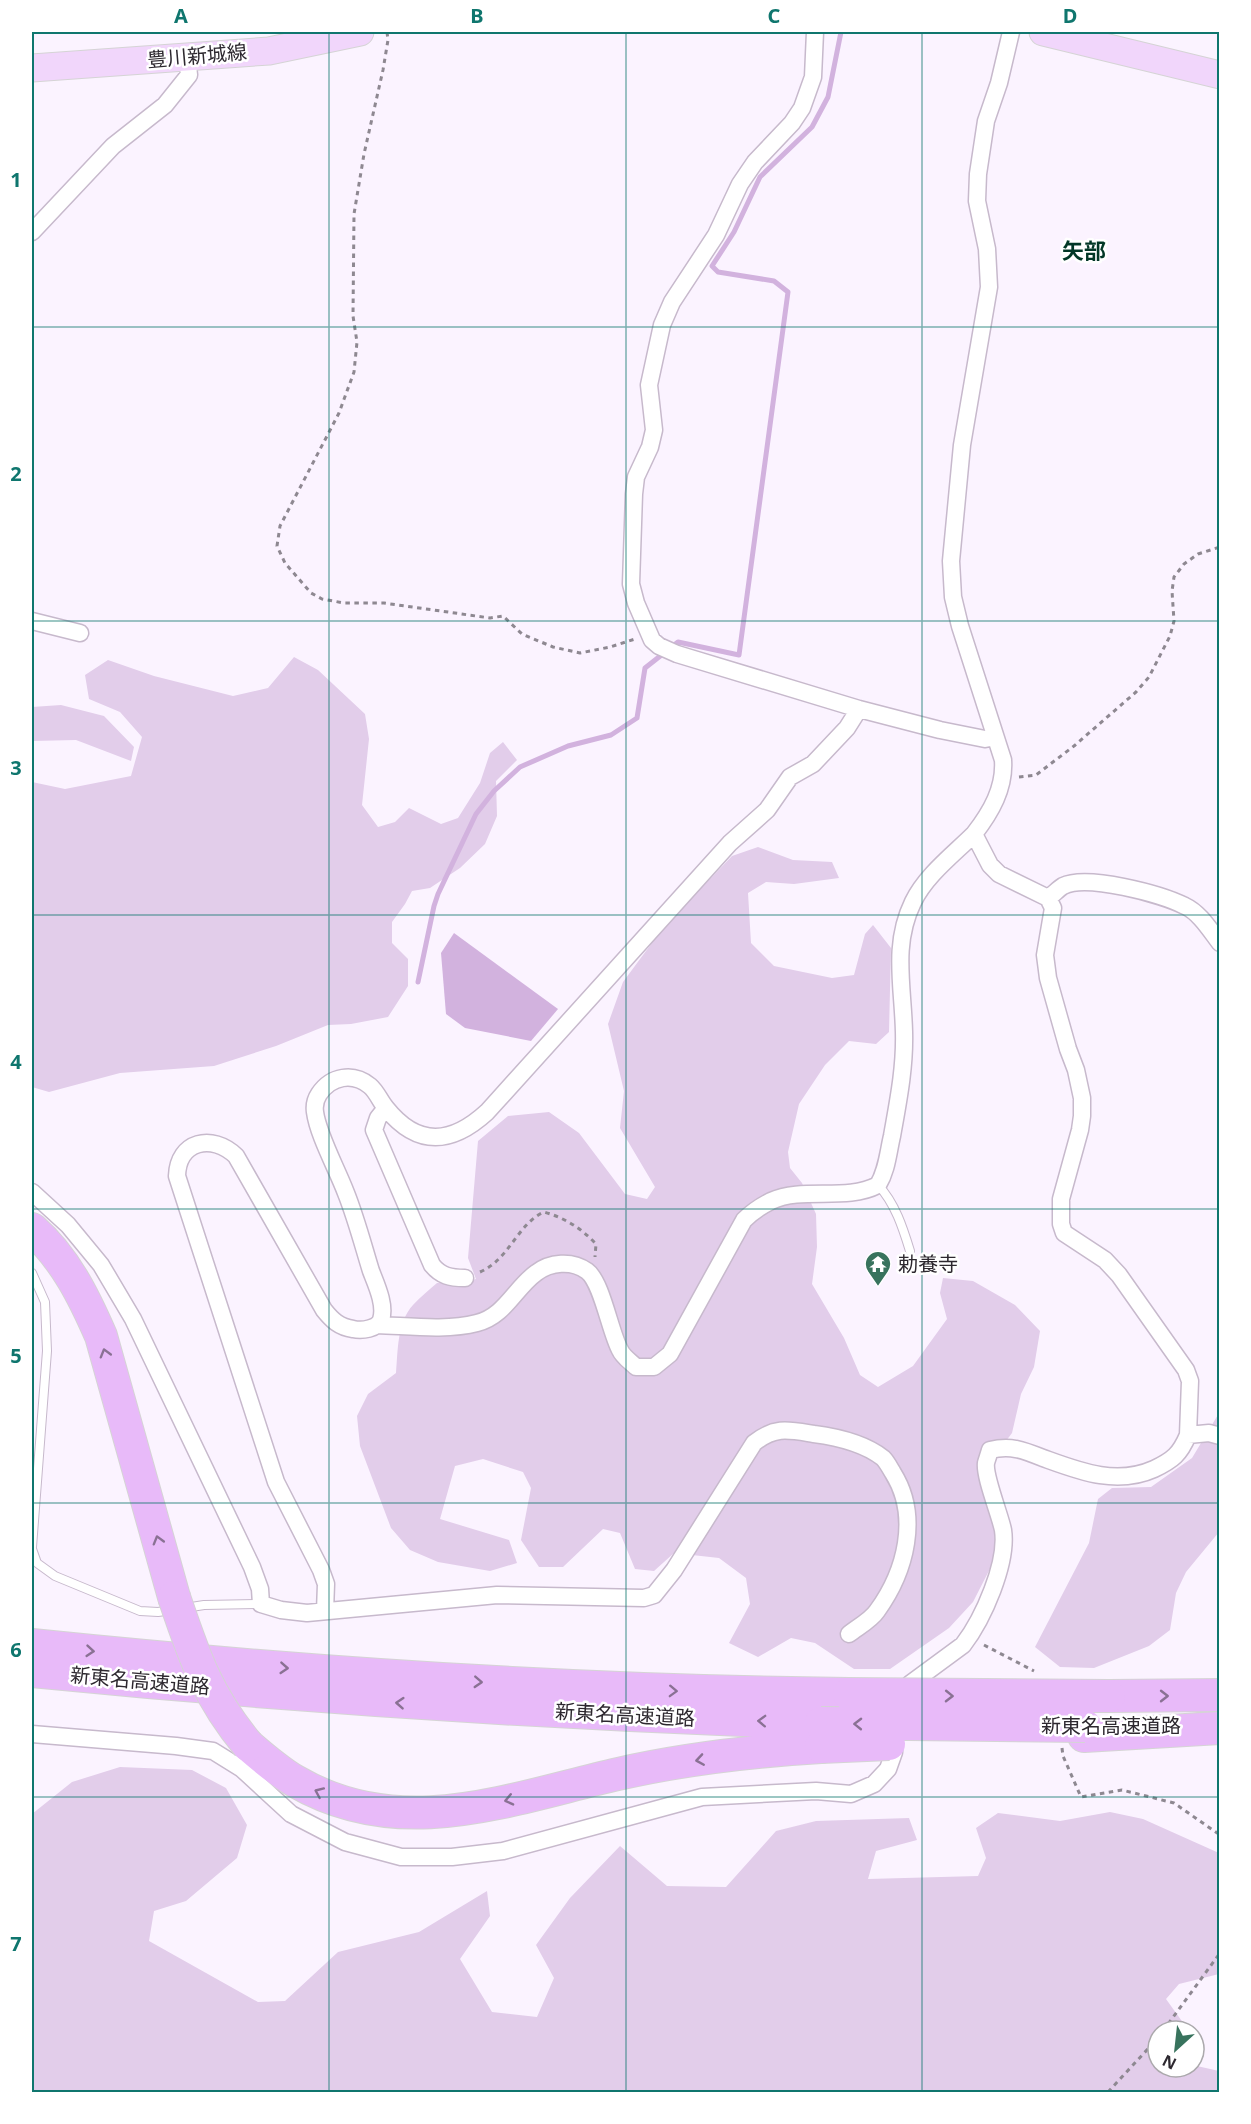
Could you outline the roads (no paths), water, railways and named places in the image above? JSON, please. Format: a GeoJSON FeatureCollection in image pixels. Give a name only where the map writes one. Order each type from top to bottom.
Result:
{"type":"FeatureCollection","features":[{"type":"Feature","properties":{"kind":"highway"},"geometry":{"type":"LineString","coordinates":[[32,1229],[57,1255],[74,1281],[89,1307],[101,1336],[174,1597],[210,1691],[223,1713],[248,1745],[288,1776],[319,1792],[365,1809],[416,1814],[468,1809],[655,1767],[777,1749],[821,1735],[1220,1727]]}},
{"type":"Feature","properties":{"kind":"highway","name":"新東名高速道路"},"geometry":{"type":"LineString","coordinates":[[32,1645],[230,1664],[436,1679],[718,1692],[1220,1695]]}},
{"type":"Feature","properties":{"kind":"highway","name":"新東名高速道路"},"geometry":{"type":"LineString","coordinates":[[32,1671],[246,1691],[571,1713],[821,1735]]}},
{"type":"Feature","properties":{"kind":"main road","name":"豊川新城線"},"geometry":{"type":"LineString","coordinates":[[32,68],[269,51],[360,32]]}},
{"type":"Feature","properties":{"kind":"main road"},"geometry":{"type":"LineString","coordinates":[[1043,32],[1220,75]]}},
{"type":"Feature","properties":{"kind":"street"},"geometry":{"type":"LineString","coordinates":[[815,32],[813,77],[802,108],[792,123],[755,162],[745,177],[716,235],[672,302],[662,325],[649,385],[654,430],[650,447],[636,477],[631,584],[636,603],[655,643],[677,654],[859,709],[985,739],[995,737]]}},
{"type":"Feature","properties":{"kind":"street"},"geometry":{"type":"LineString","coordinates":[[325,1611],[326,1584],[276,1482],[177,1176],[182,1155],[198,1144],[218,1144],[229,1149],[236,1156],[324,1310],[336,1324],[358,1330],[377,1326],[455,1327],[480,1323],[503,1309],[536,1273],[553,1264],[572,1263],[588,1272],[595,1283],[620,1352],[636,1367],[654,1367],[670,1354],[744,1220],[756,1210],[773,1200],[797,1196],[842,1194],[867,1190],[878,1185],[886,1166],[902,1082],[904,1033],[900,944],[906,919],[925,883],[985,821],[1001,788],[1004,774],[1003,760],[960,626],[953,597],[951,561],[962,445],[989,287],[987,249],[977,201],[978,174],[986,121],[999,83],[1011,32]]}},
{"type":"Feature","properties":{"kind":"street"},"geometry":{"type":"LineString","coordinates":[[32,232],[112,146],[165,105],[189,75],[187,57]]}},
{"type":"Feature","properties":{"kind":"street"},"geometry":{"type":"LineString","coordinates":[[32,621],[80,633]]}},
{"type":"Feature","properties":{"kind":"street"},"geometry":{"type":"LineString","coordinates":[[377,1326],[382,1314],[378,1290],[347,1195],[317,1122],[315,1102],[323,1089],[341,1077],[351,1077],[362,1081],[371,1087],[399,1122],[412,1131],[428,1136],[450,1136],[475,1123],[730,843],[767,810],[790,777],[813,764],[847,728],[859,709]]}},
{"type":"Feature","properties":{"kind":"street"},"geometry":{"type":"LineString","coordinates":[[32,1734],[213,1751],[242,1770],[291,1814],[345,1842],[401,1857],[452,1857],[503,1851],[702,1797],[816,1791],[850,1794],[874,1784],[888,1770],[894,1752],[894,1712],[910,1684],[963,1645],[978,1623],[1004,1555],[1003,1531],[985,1465],[990,1450],[1005,1446],[1096,1476],[1113,1478],[1144,1474],[1171,1461],[1182,1448],[1188,1435],[1190,1381],[1186,1370],[1119,1275],[1105,1260],[1064,1233],[1061,1224],[1061,1199],[1080,1131],[1082,1098],[1076,1070],[1048,978],[1045,955],[1053,908],[1048,898],[999,874],[990,865],[974,834]]}},
{"type":"Feature","properties":{"kind":"street"},"geometry":{"type":"LineString","coordinates":[[1048,898],[1062,886],[1081,882],[1122,886],[1185,906],[1200,917],[1220,943]]}},
{"type":"Feature","properties":{"kind":"street"},"geometry":{"type":"LineString","coordinates":[[386,1108],[378,1118],[375,1130],[432,1265],[440,1275],[465,1278]]}},
{"type":"Feature","properties":{"kind":"street"},"geometry":{"type":"LineString","coordinates":[[32,1192],[68,1225],[101,1265],[133,1319],[252,1567],[260,1589],[261,1604],[307,1613],[496,1595],[645,1598],[654,1595],[674,1570],[754,1443],[766,1433],[785,1429],[828,1436],[866,1447],[885,1459],[902,1487],[909,1518],[905,1552],[893,1582],[877,1612],[849,1634]]}},
{"type":"Feature","properties":{"kind":"street"},"geometry":{"type":"LineString","coordinates":[[1188,1435],[1209,1433],[1220,1436]]}},
{"type":"Feature","properties":{"kind":"lane"},"geometry":{"type":"LineString","coordinates":[[878,1185],[886,1193],[902,1224],[910,1251]]}},
{"type":"Feature","properties":{"kind":"lane"},"geometry":{"type":"LineString","coordinates":[[32,1273],[45,1302],[47,1351],[32,1548],[37,1563],[55,1576],[140,1611],[158,1612],[204,1605],[261,1604]]}},
{"type":"Feature","properties":{"kind":"waterway"},"geometry":{"type":"LineString","coordinates":[[418,982],[438,894],[476,814],[494,791],[520,767],[568,746],[611,735],[637,718],[645,668],[678,642],[739,655],[788,292],[774,281],[718,272],[712,266],[734,232],[760,177],[812,127],[828,97],[841,32]]}},
{"type":"Feature","properties":{"kind":"place","name":"勅養寺"},"geometry":{"type":"Point","coordinates":[878,1287]}},
{"type":"Feature","properties":{"kind":"district","name":"矢部"},"geometry":{"type":"Point","coordinates":[1084,251]}}]}
